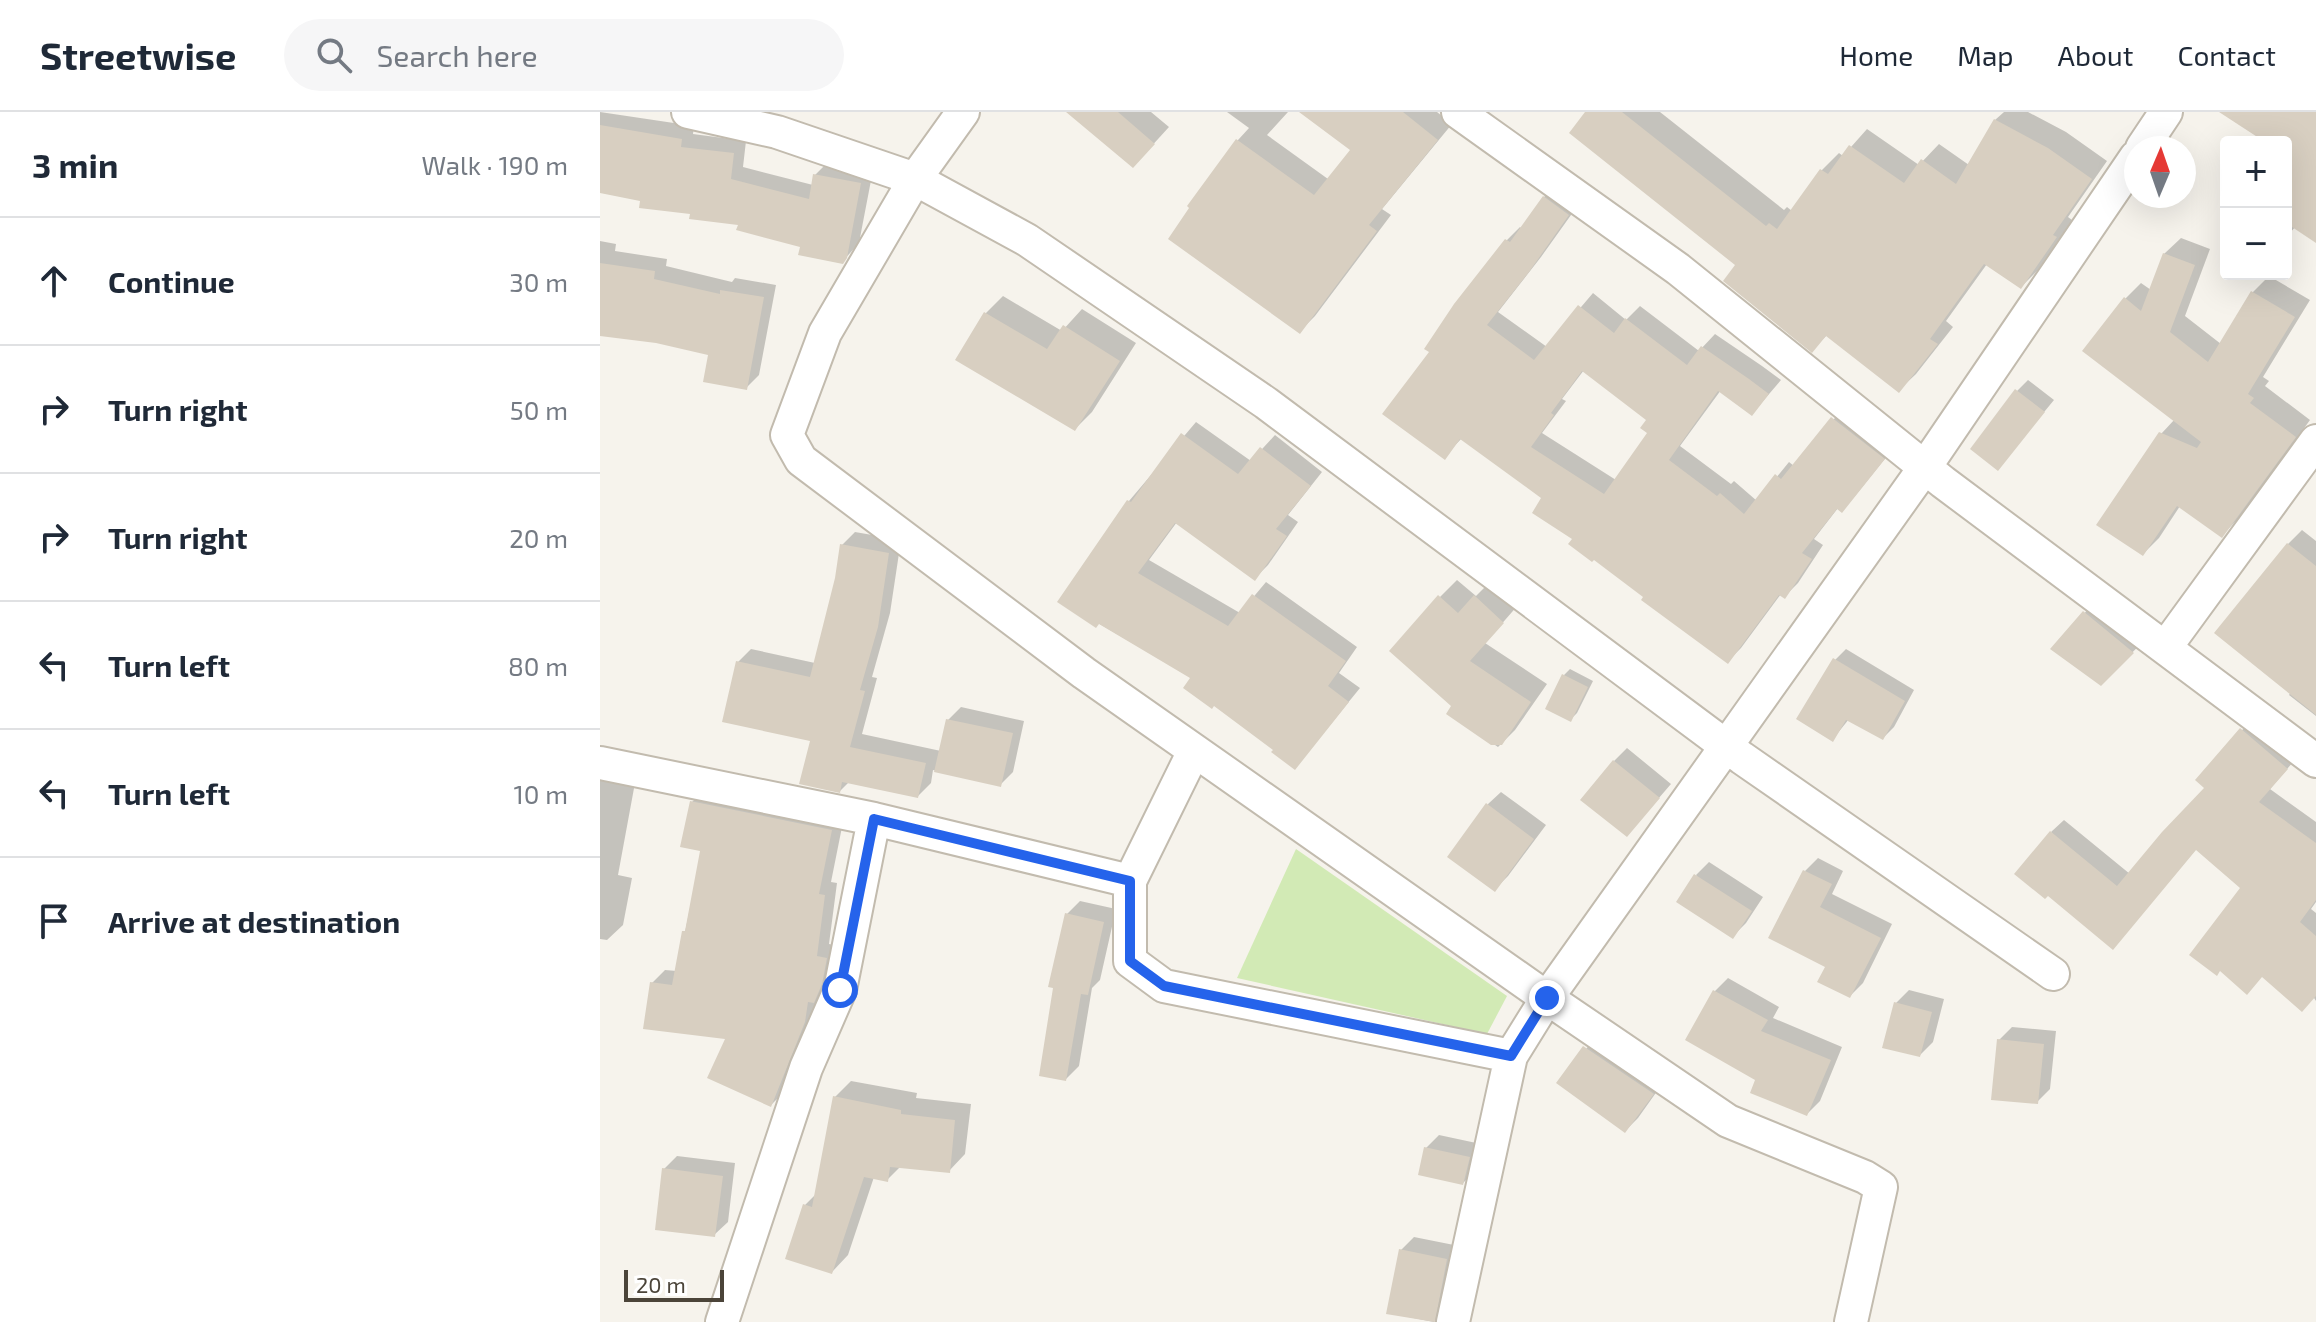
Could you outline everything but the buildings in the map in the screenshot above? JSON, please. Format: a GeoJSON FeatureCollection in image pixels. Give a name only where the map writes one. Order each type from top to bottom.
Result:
{"type":"FeatureCollection","features":[{"type":"Feature","properties":{"kind":"street"},"geometry":{"type":"LineString","coordinates":[[688,112],[777,132],[915,179],[1027,240],[1266,403],[1727,746],[2053,974]]}},
{"type":"Feature","properties":{"kind":"street"},"geometry":{"type":"LineString","coordinates":[[963,112],[915,179],[825,333],[787,435],[801,460],[1084,673],[1728,1121],[1865,1177],[1881,1187],[1851,1322]]}},
{"type":"Feature","properties":{"kind":"street"},"geometry":{"type":"LineString","coordinates":[[1458,112],[1678,269],[1925,467],[2316,761]]}},
{"type":"Feature","properties":{"kind":"street"},"geometry":{"type":"LineString","coordinates":[[2150,136],[2166,112]]}},
{"type":"Feature","properties":{"kind":"street"},"geometry":{"type":"LineString","coordinates":[[1453,1322],[1511,1056],[1547,998],[1925,467],[2124,175]]}},
{"type":"Feature","properties":{"kind":"street"},"geometry":{"type":"LineString","coordinates":[[2165,648],[2307,473],[2316,441]]}},
{"type":"Feature","properties":{"kind":"street"},"geometry":{"type":"LineString","coordinates":[[1194,751],[1130,881],[1130,961],[1164,986],[1511,1056]]}},
{"type":"Feature","properties":{"kind":"street"},"geometry":{"type":"LineString","coordinates":[[600,763],[874,819],[1130,881]]}},
{"type":"Feature","properties":{"kind":"street"},"geometry":{"type":"LineString","coordinates":[[722,1322],[806,1068],[840,990],[874,819]]}},
{"type":"Feature","properties":{"kind":"green space"},"geometry":{"type":"Polygon","coordinates":[[[1296,849],[1507,996],[1487,1034],[1237,978],[1296,849]]]}},
{"type":"Feature","properties":{"kind":"route"},"geometry":{"type":"LineString","coordinates":[[840,990],[874,819],[1130,881],[1130,961],[1164,986],[1511,1056],[1547,998]]}}]}
